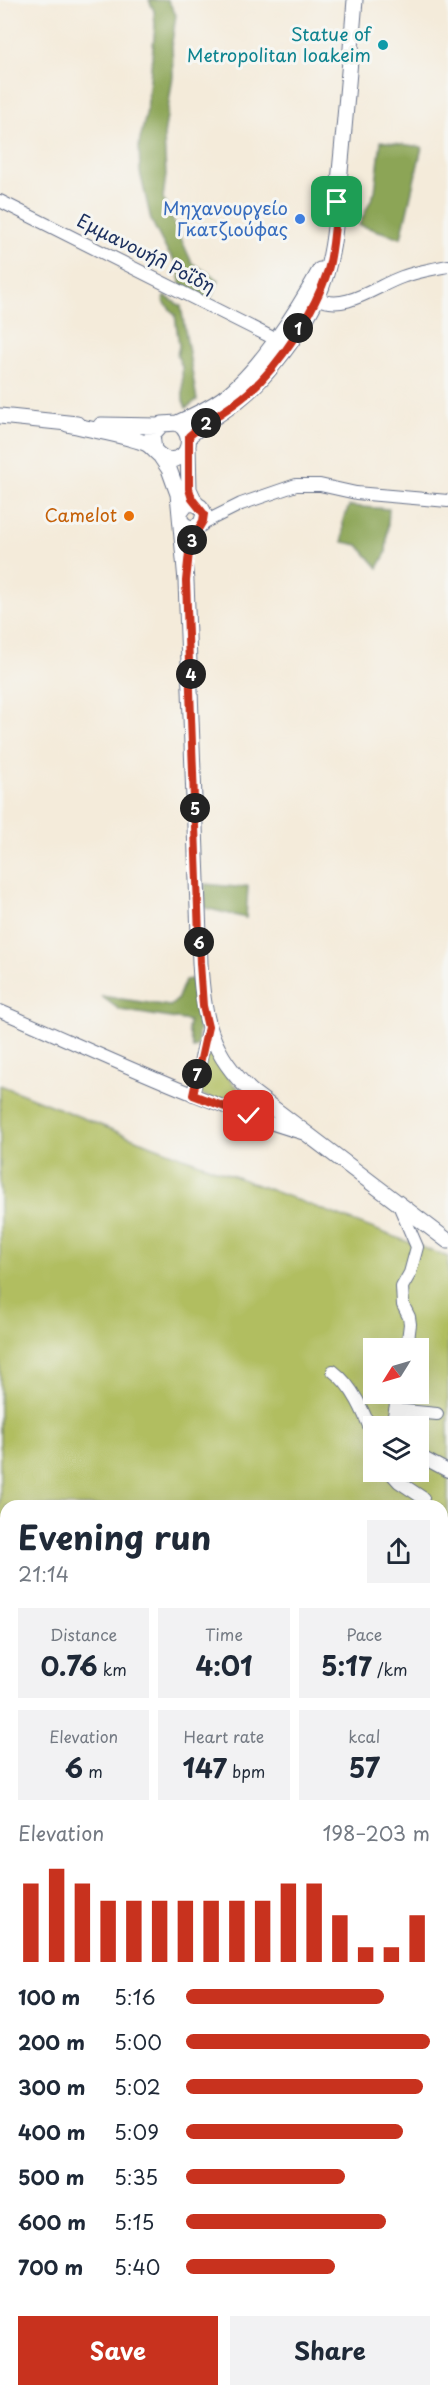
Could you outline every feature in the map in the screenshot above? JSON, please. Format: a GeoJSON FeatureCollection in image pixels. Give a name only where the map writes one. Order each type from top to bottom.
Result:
{"type":"FeatureCollection","features":[{"type":"Feature","properties":{"kind":"main road"},"geometry":{"type":"LineString","coordinates":[[68,424],[130,438],[148,445],[158,453],[177,458],[183,454],[188,442],[260,381],[289,343],[317,298],[328,268],[333,240],[351,64],[355,0]]}},
{"type":"Feature","properties":{"kind":"main road"},"geometry":{"type":"LineString","coordinates":[[177,423],[209,408],[236,388],[308,292],[333,240]]}},
{"type":"Feature","properties":{"kind":"main road"},"geometry":{"type":"LineString","coordinates":[[0,416],[68,424],[158,426]]}},
{"type":"Feature","properties":{"kind":"main road"},"geometry":{"type":"LineString","coordinates":[[186,581],[190,543],[200,515],[189,489],[186,429],[177,423],[165,422],[158,426],[152,435],[158,453],[176,488],[181,517],[186,581],[200,963],[203,1006],[208,1027],[222,1059],[238,1079],[263,1101],[448,1241]]}},
{"type":"Feature","properties":{"kind":"main road"},"geometry":{"type":"LineString","coordinates":[[181,517],[186,505],[200,515]]}},
{"type":"Feature","properties":{"kind":"main road"},"geometry":{"type":"LineString","coordinates":[[181,517],[189,528],[200,515]]}},
{"type":"Feature","properties":{"kind":"street","name":"Εμμανουήλ Ροΐδη"},"geometry":{"type":"LineString","coordinates":[[0,201],[275,339]]}},
{"type":"Feature","properties":{"kind":"street"},"geometry":{"type":"LineString","coordinates":[[317,298],[326,303],[341,303],[402,277],[448,266]]}},
{"type":"Feature","properties":{"kind":"street"},"geometry":{"type":"LineString","coordinates":[[200,515],[241,504],[286,487],[308,484],[371,495],[448,501]]}},
{"type":"Feature","properties":{"kind":"street"},"geometry":{"type":"LineString","coordinates":[[0,1011],[193,1095],[262,1121],[308,1135]]}},
{"type":"Feature","properties":{"kind":"street"},"geometry":{"type":"LineString","coordinates":[[193,1095],[208,1027]]}},
{"type":"Feature","properties":{"kind":"street"},"geometry":{"type":"LineString","coordinates":[[397,1201],[417,1247],[410,1273],[402,1287],[403,1305],[410,1324],[408,1338]]}},
{"type":"Feature","properties":{"kind":"street"},"geometry":{"type":"LineString","coordinates":[[333,1371],[342,1378],[353,1394],[364,1416]]}},
{"type":"Feature","properties":{"kind":"street"},"geometry":{"type":"LineString","coordinates":[[394,1416],[396,1404]]}},
{"type":"Feature","properties":{"kind":"street"},"geometry":{"type":"LineString","coordinates":[[395,1410],[437,1414]]}},
{"type":"Feature","properties":{"kind":"street"},"geometry":{"type":"LineString","coordinates":[[429,1461],[448,1471]]}},
{"type":"Feature","properties":{"kind":"street"},"geometry":{"type":"LineString","coordinates":[[399,1482],[423,1498]]}},
{"type":"Feature","properties":{"kind":"green space"},"geometry":{"type":"Polygon","coordinates":[[[149,0],[168,0],[176,15],[172,42],[173,76],[164,136],[166,175],[163,198],[192,263],[219,280],[210,300],[180,284],[179,266],[167,251],[151,220],[140,172],[139,144],[147,110],[155,26],[154,11],[149,0]]]}},
{"type":"Feature","properties":{"kind":"green space"},"geometry":{"type":"Polygon","coordinates":[[[381,141],[422,147],[401,238],[359,225],[375,191],[381,141]]]}},
{"type":"Feature","properties":{"kind":"green space"},"geometry":{"type":"Polygon","coordinates":[[[165,296],[181,306],[197,400],[186,408],[183,400],[182,367],[177,355],[179,346],[175,315],[163,301],[165,296]]]}},
{"type":"Feature","properties":{"kind":"green space"},"geometry":{"type":"Polygon","coordinates":[[[349,506],[389,509],[386,553],[378,568],[358,545],[343,542],[343,520],[349,506]]]}},
{"type":"Feature","properties":{"kind":"green space"},"geometry":{"type":"Polygon","coordinates":[[[205,884],[248,886],[246,918],[205,908],[205,884]]]}},
{"type":"Feature","properties":{"kind":"green space"},"geometry":{"type":"Polygon","coordinates":[[[192,979],[199,1029],[197,1047],[193,1048],[188,1030],[189,1021],[120,1010],[101,996],[170,1006],[177,1000],[185,980],[192,979]]]}},
{"type":"Feature","properties":{"kind":"green space"},"geometry":{"type":"Polygon","coordinates":[[[208,1048],[233,1084],[260,1108],[229,1106],[198,1093],[208,1048]]]}},
{"type":"Feature","properties":{"kind":"green space"},"geometry":{"type":"Polygon","coordinates":[[[0,1085],[133,1138],[448,1257],[448,1500],[0,1500],[0,1085]]]}},
{"type":"Feature","properties":{"kind":"place","name":"Statue of Metropolitan Ioakeim"},"geometry":{"type":"Point","coordinates":[383,45]}},
{"type":"Feature","properties":{"kind":"place","name":"Μηχανουργείο Γκατζιούφας"},"geometry":{"type":"Point","coordinates":[300,219]}},
{"type":"Feature","properties":{"kind":"place","name":"Camelot"},"geometry":{"type":"Point","coordinates":[129,516]}},
{"type":"Feature","properties":{"kind":"route"},"geometry":{"type":"LineString","coordinates":[[249,1116],[193,1095],[208,1027],[203,1006],[200,963],[186,581],[190,543],[203,521],[204,514],[192,499],[189,489],[189,436],[251,390],[289,343],[317,298],[328,268],[337,202]]}}]}
